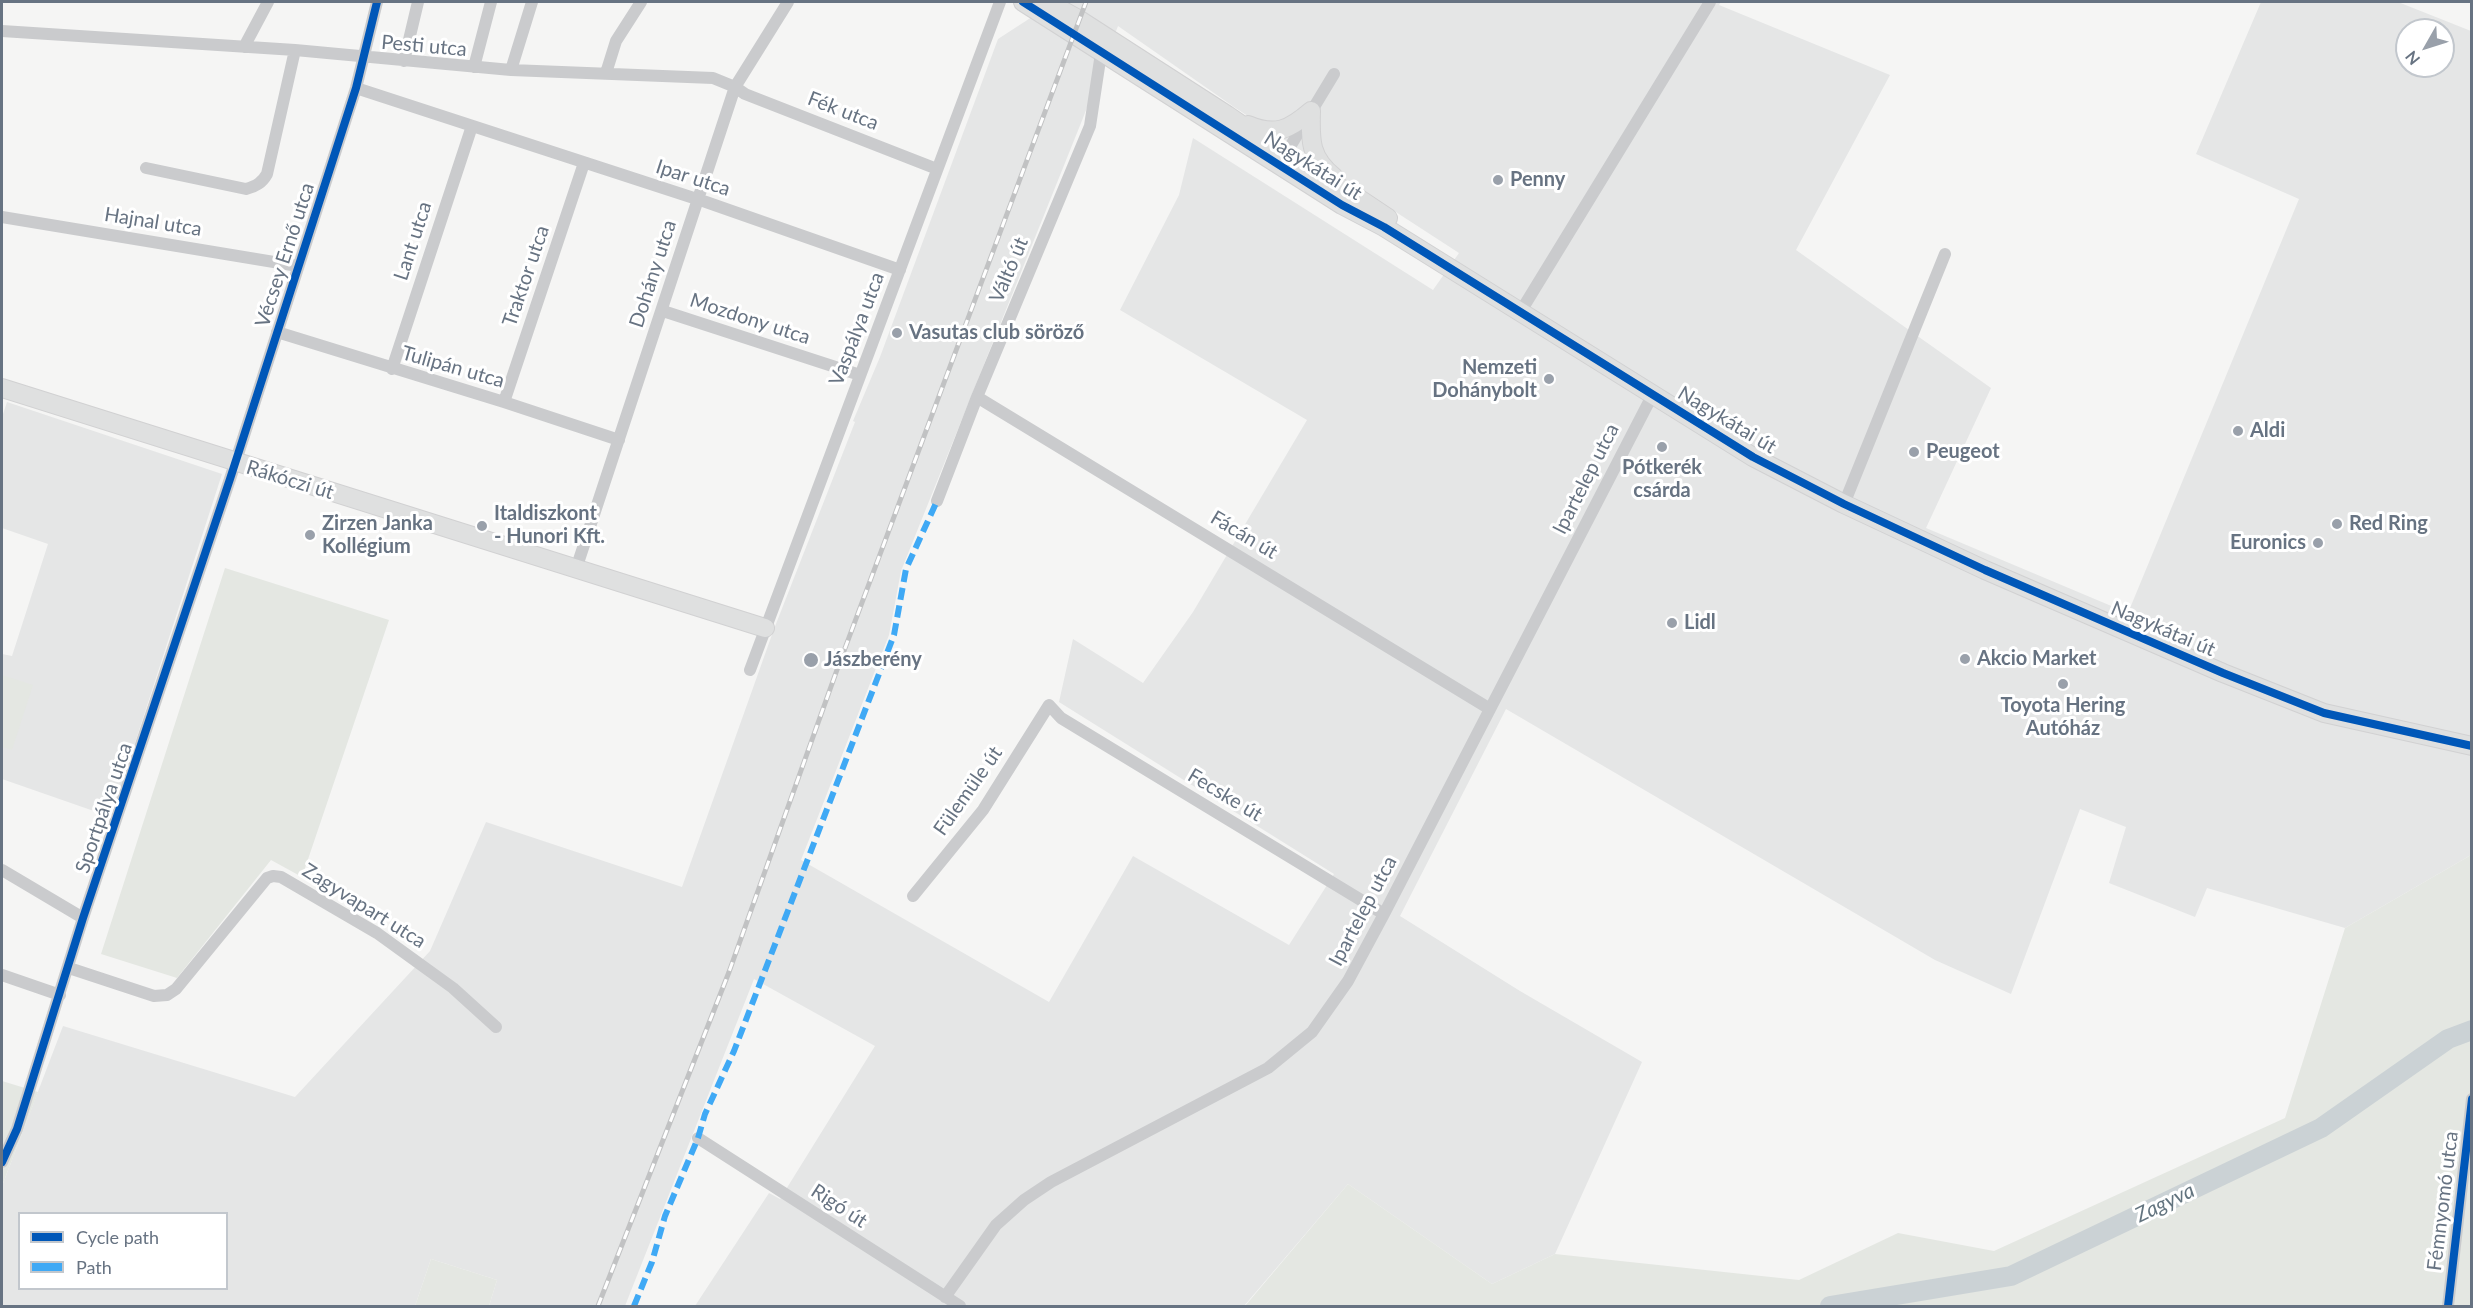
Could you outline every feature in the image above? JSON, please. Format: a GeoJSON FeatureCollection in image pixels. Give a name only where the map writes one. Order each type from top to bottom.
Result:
{"type":"FeatureCollection","features":[{"type":"Feature","properties":{"kind":"street"},"geometry":{"type":"LineString","coordinates":[[244,47],[268,2]]}},
{"type":"Feature","properties":{"kind":"street","name":"Vécsey Ernő utca"},"geometry":{"type":"LineString","coordinates":[[235,463],[356,88],[377,2]]}},
{"type":"Feature","properties":{"kind":"street"},"geometry":{"type":"LineString","coordinates":[[404,61],[418,2]]}},
{"type":"Feature","properties":{"kind":"street"},"geometry":{"type":"LineString","coordinates":[[474,67],[491,2]]}},
{"type":"Feature","properties":{"kind":"street"},"geometry":{"type":"LineString","coordinates":[[511,70],[532,2]]}},
{"type":"Feature","properties":{"kind":"street"},"geometry":{"type":"LineString","coordinates":[[606,73],[616,41],[641,2]]}},
{"type":"Feature","properties":{"kind":"street","name":"Dohány utca"},"geometry":{"type":"LineString","coordinates":[[576,569],[735,87],[788,2]]}},
{"type":"Feature","properties":{"kind":"street","name":"Vaspálya utca"},"geometry":{"type":"LineString","coordinates":[[750,670],[1000,2]]}},
{"type":"Feature","properties":{"kind":"street","name":"Nagykátai út"},"geometry":{"type":"LineString","coordinates":[[1023,2],[1282,160],[1358,198],[1433,249],[1476,283]]}},
{"type":"Feature","properties":{"kind":"street","name":"Nagykátai út"},"geometry":{"type":"LineString","coordinates":[[1047,2],[1078,19],[1227,115],[1342,206],[1384,227],[1476,283],[1754,457],[1844,504],[1985,570],[2223,673],[2316,710],[2345,719],[2472,747]]}},
{"type":"Feature","properties":{"kind":"street"},"geometry":{"type":"LineString","coordinates":[[1521,311],[1710,2]]}},
{"type":"Feature","properties":{"kind":"street","name":"Pesti utca"},"geometry":{"type":"LineString","coordinates":[[2,31],[295,50],[511,70],[712,78],[735,87]]}},
{"type":"Feature","properties":{"kind":"street"},"geometry":{"type":"LineString","coordinates":[[146,168],[246,189],[256,187],[267,174],[295,50]]}},
{"type":"Feature","properties":{"kind":"street","name":"Váltó út"},"geometry":{"type":"LineString","coordinates":[[937,501],[977,397],[1090,126],[1100,60],[1104,51]]}},
{"type":"Feature","properties":{"kind":"street"},"geometry":{"type":"LineString","coordinates":[[1282,160],[1334,74]]}},
{"type":"Feature","properties":{"kind":"street","name":"Fék utca"},"geometry":{"type":"LineString","coordinates":[[735,87],[745,94],[937,170]]}},
{"type":"Feature","properties":{"kind":"street","name":"Ipar utca"},"geometry":{"type":"LineString","coordinates":[[356,88],[697,200],[900,270]]}},
{"type":"Feature","properties":{"kind":"street"},"geometry":{"type":"LineString","coordinates":[[1227,115],[1261,130],[1279,131],[1295,125],[1311,111]]}},
{"type":"Feature","properties":{"kind":"street"},"geometry":{"type":"LineString","coordinates":[[1311,111],[1313,152],[1322,168],[1358,198]]}},
{"type":"Feature","properties":{"kind":"street","name":"Lant utca"},"geometry":{"type":"LineString","coordinates":[[392,369],[472,126]]}},
{"type":"Feature","properties":{"kind":"street","name":"Traktor utca"},"geometry":{"type":"LineString","coordinates":[[504,402],[584,163]]}},
{"type":"Feature","properties":{"kind":"street","name":"Hajnal utca"},"geometry":{"type":"LineString","coordinates":[[2,217],[298,266]]}},
{"type":"Feature","properties":{"kind":"street"},"geometry":{"type":"LineString","coordinates":[[1844,504],[1945,254]]}},
{"type":"Feature","properties":{"kind":"street","name":"Mozdony utca"},"geometry":{"type":"LineString","coordinates":[[663,311],[860,375]]}},
{"type":"Feature","properties":{"kind":"street","name":"Tulipán utca"},"geometry":{"type":"LineString","coordinates":[[277,332],[619,440]]}},
{"type":"Feature","properties":{"kind":"street","name":"Rákóczi út"},"geometry":{"type":"LineString","coordinates":[[2,391],[765,628]]}},
{"type":"Feature","properties":{"kind":"street","name":"Ipartelep utca"},"geometry":{"type":"LineString","coordinates":[[945,1298],[996,1225],[1024,1200],[1051,1182],[1268,1068],[1312,1032],[1348,981],[1384,914],[1653,394]]}},
{"type":"Feature","properties":{"kind":"street","name":"Fácán út"},"geometry":{"type":"LineString","coordinates":[[977,397],[1490,709]]}},
{"type":"Feature","properties":{"kind":"street","name":"Sportpálya utca"},"geometry":{"type":"LineString","coordinates":[[2,1162],[17,1129],[84,918],[235,463]]}},
{"type":"Feature","properties":{"kind":"street","name":"Fülemüle út"},"geometry":{"type":"LineString","coordinates":[[913,896],[983,810],[1049,705]]}},
{"type":"Feature","properties":{"kind":"street","name":"Fecske út"},"geometry":{"type":"LineString","coordinates":[[1049,705],[1061,718],[1384,914]]}},
{"type":"Feature","properties":{"kind":"street"},"geometry":{"type":"LineString","coordinates":[[2,870],[84,918]]}},
{"type":"Feature","properties":{"kind":"street","name":"Zagyvapart utca"},"geometry":{"type":"LineString","coordinates":[[69,968],[154,996],[167,995],[176,989],[267,878],[281,877],[377,933],[453,987],[496,1028]]}},
{"type":"Feature","properties":{"kind":"street"},"geometry":{"type":"LineString","coordinates":[[2,975],[60,995]]}},
{"type":"Feature","properties":{"kind":"street","name":"Fémnyomó utca"},"geometry":{"type":"LineString","coordinates":[[2448,1306],[2472,1099]]}},
{"type":"Feature","properties":{"kind":"street","name":"Rigó út"},"geometry":{"type":"LineString","coordinates":[[698,1138],[960,1306]]}},
{"type":"Feature","properties":{"kind":"shaded area"},"geometry":{"type":"Polygon","coordinates":[[[1055,2],[1721,2],[1719,5],[1890,75],[1796,250],[1991,388],[1926,528],[2128,613],[2299,199],[2196,154],[2261,2],[2398,2],[2438,18],[2395,18],[2395,78],[2455,78],[2455,25],[2471,31],[2471,855],[2345,928],[2207,888],[2195,917],[2109,883],[2126,827],[2080,809],[2011,994],[1935,960],[1506,709],[1400,916],[1520,991],[1642,1062],[1555,1254],[1492,1284],[1348,1184],[1244,1306],[695,1306],[769,1193],[780,1199],[875,1046],[754,979],[625,1306],[489,1306],[497,1280],[431,1259],[415,1306],[2,1306],[2,1186],[63,1026],[295,1097],[430,951],[486,822],[682,887],[774,629],[855,422],[853,421],[880,357],[998,39],[1055,2]],[[1118,26],[901,571],[889,635],[801,860],[1049,1002],[1133,856],[1289,945],[1334,874],[1059,702],[1073,639],[1143,683],[1193,612],[1307,420],[1120,310],[1179,195],[1193,138],[1433,290],[1459,253],[1234,107],[1118,26]]]}},
{"type":"Feature","properties":{"kind":"shaded area"},"geometry":{"type":"Polygon","coordinates":[[[7,402],[222,474],[111,817],[2,779],[2,654],[12,656],[48,544],[2,528],[2,417],[7,402]]]}},
{"type":"Feature","properties":{"kind":"shaded area"},"geometry":{"type":"Polygon","coordinates":[[[225,568],[389,620],[302,877],[271,860],[177,978],[101,954],[225,568]]]}},
{"type":"Feature","properties":{"kind":"shaded area"},"geometry":{"type":"Polygon","coordinates":[[[2,675],[33,685],[12,750],[2,747],[2,675]]]}},
{"type":"Feature","properties":{"kind":"shaded area"},"geometry":{"type":"Polygon","coordinates":[[[2471,855],[2471,1306],[1245,1306],[1348,1184],[1492,1284],[1555,1254],[1799,1280],[1898,1233],[1994,1251],[2285,1118],[2345,928],[2471,855]]]}},
{"type":"Feature","properties":{"kind":"shaded area"},"geometry":{"type":"Polygon","coordinates":[[[2,1081],[38,1092],[2,1186],[2,1081]]]}},
{"type":"Feature","properties":{"kind":"shaded area"},"geometry":{"type":"Polygon","coordinates":[[[431,1259],[497,1280],[489,1306],[415,1306],[431,1259]]]}},
{"type":"Feature","properties":{"kind":"waterway","name":"Zagyva"},"geometry":{"type":"LineString","coordinates":[[1830,1306],[2011,1276],[2321,1128],[2448,1039],[2472,1030]]}},
{"type":"Feature","properties":{"kind":"railway"},"geometry":{"type":"LineString","coordinates":[[598,1306],[729,972],[838,667],[1086,2]]}},
{"type":"Feature","properties":{"kind":"marked path"},"geometry":{"type":"LineString","coordinates":[[634,1306],[652,1262],[665,1216],[698,1138],[705,1114],[734,1051],[894,635],[906,569],[937,501]]}},
{"type":"Feature","properties":{"kind":"cycle path"},"geometry":{"type":"LineString","coordinates":[[2,1162],[17,1129],[83,918],[230,479],[356,88],[377,2]]}},
{"type":"Feature","properties":{"kind":"cycle path"},"geometry":{"type":"LineString","coordinates":[[1023,2],[1342,205],[1384,227],[1753,457],[1844,504],[1985,570],[2223,673],[2324,713],[2472,746]]}},
{"type":"Feature","properties":{"kind":"cycle path"},"geometry":{"type":"LineString","coordinates":[[2448,1306],[2472,1099]]}},
{"type":"Feature","properties":{"kind":"place","name":"Penny"},"geometry":{"type":"Point","coordinates":[1498,180]}},
{"type":"Feature","properties":{"kind":"place","name":"Vasutas club söröző"},"geometry":{"type":"Point","coordinates":[897,333]}},
{"type":"Feature","properties":{"kind":"place","name":"Nemzeti Dohánybolt"},"geometry":{"type":"Point","coordinates":[1549,379]}},
{"type":"Feature","properties":{"kind":"place","name":"Aldi"},"geometry":{"type":"Point","coordinates":[2238,431]}},
{"type":"Feature","properties":{"kind":"place","name":"Pótkerék csárda"},"geometry":{"type":"Point","coordinates":[1662,447]}},
{"type":"Feature","properties":{"kind":"place","name":"Peugeot"},"geometry":{"type":"Point","coordinates":[1914,452]}},
{"type":"Feature","properties":{"kind":"place","name":"Red Ring"},"geometry":{"type":"Point","coordinates":[2337,524]}},
{"type":"Feature","properties":{"kind":"place","name":"Italdiszkont - Hunori Kft."},"geometry":{"type":"Point","coordinates":[482,526]}},
{"type":"Feature","properties":{"kind":"place","name":"Zirzen Janka Kollégium"},"geometry":{"type":"Point","coordinates":[310,535]}},
{"type":"Feature","properties":{"kind":"place","name":"Euronics"},"geometry":{"type":"Point","coordinates":[2318,543]}},
{"type":"Feature","properties":{"kind":"place","name":"Lidl"},"geometry":{"type":"Point","coordinates":[1672,623]}},
{"type":"Feature","properties":{"kind":"place","name":"Akcio Market"},"geometry":{"type":"Point","coordinates":[1965,659]}},
{"type":"Feature","properties":{"kind":"place","name":"Jászberény"},"geometry":{"type":"Point","coordinates":[811,660]}},
{"type":"Feature","properties":{"kind":"place","name":"Toyota Hering Autóház"},"geometry":{"type":"Point","coordinates":[2063,684]}}]}
